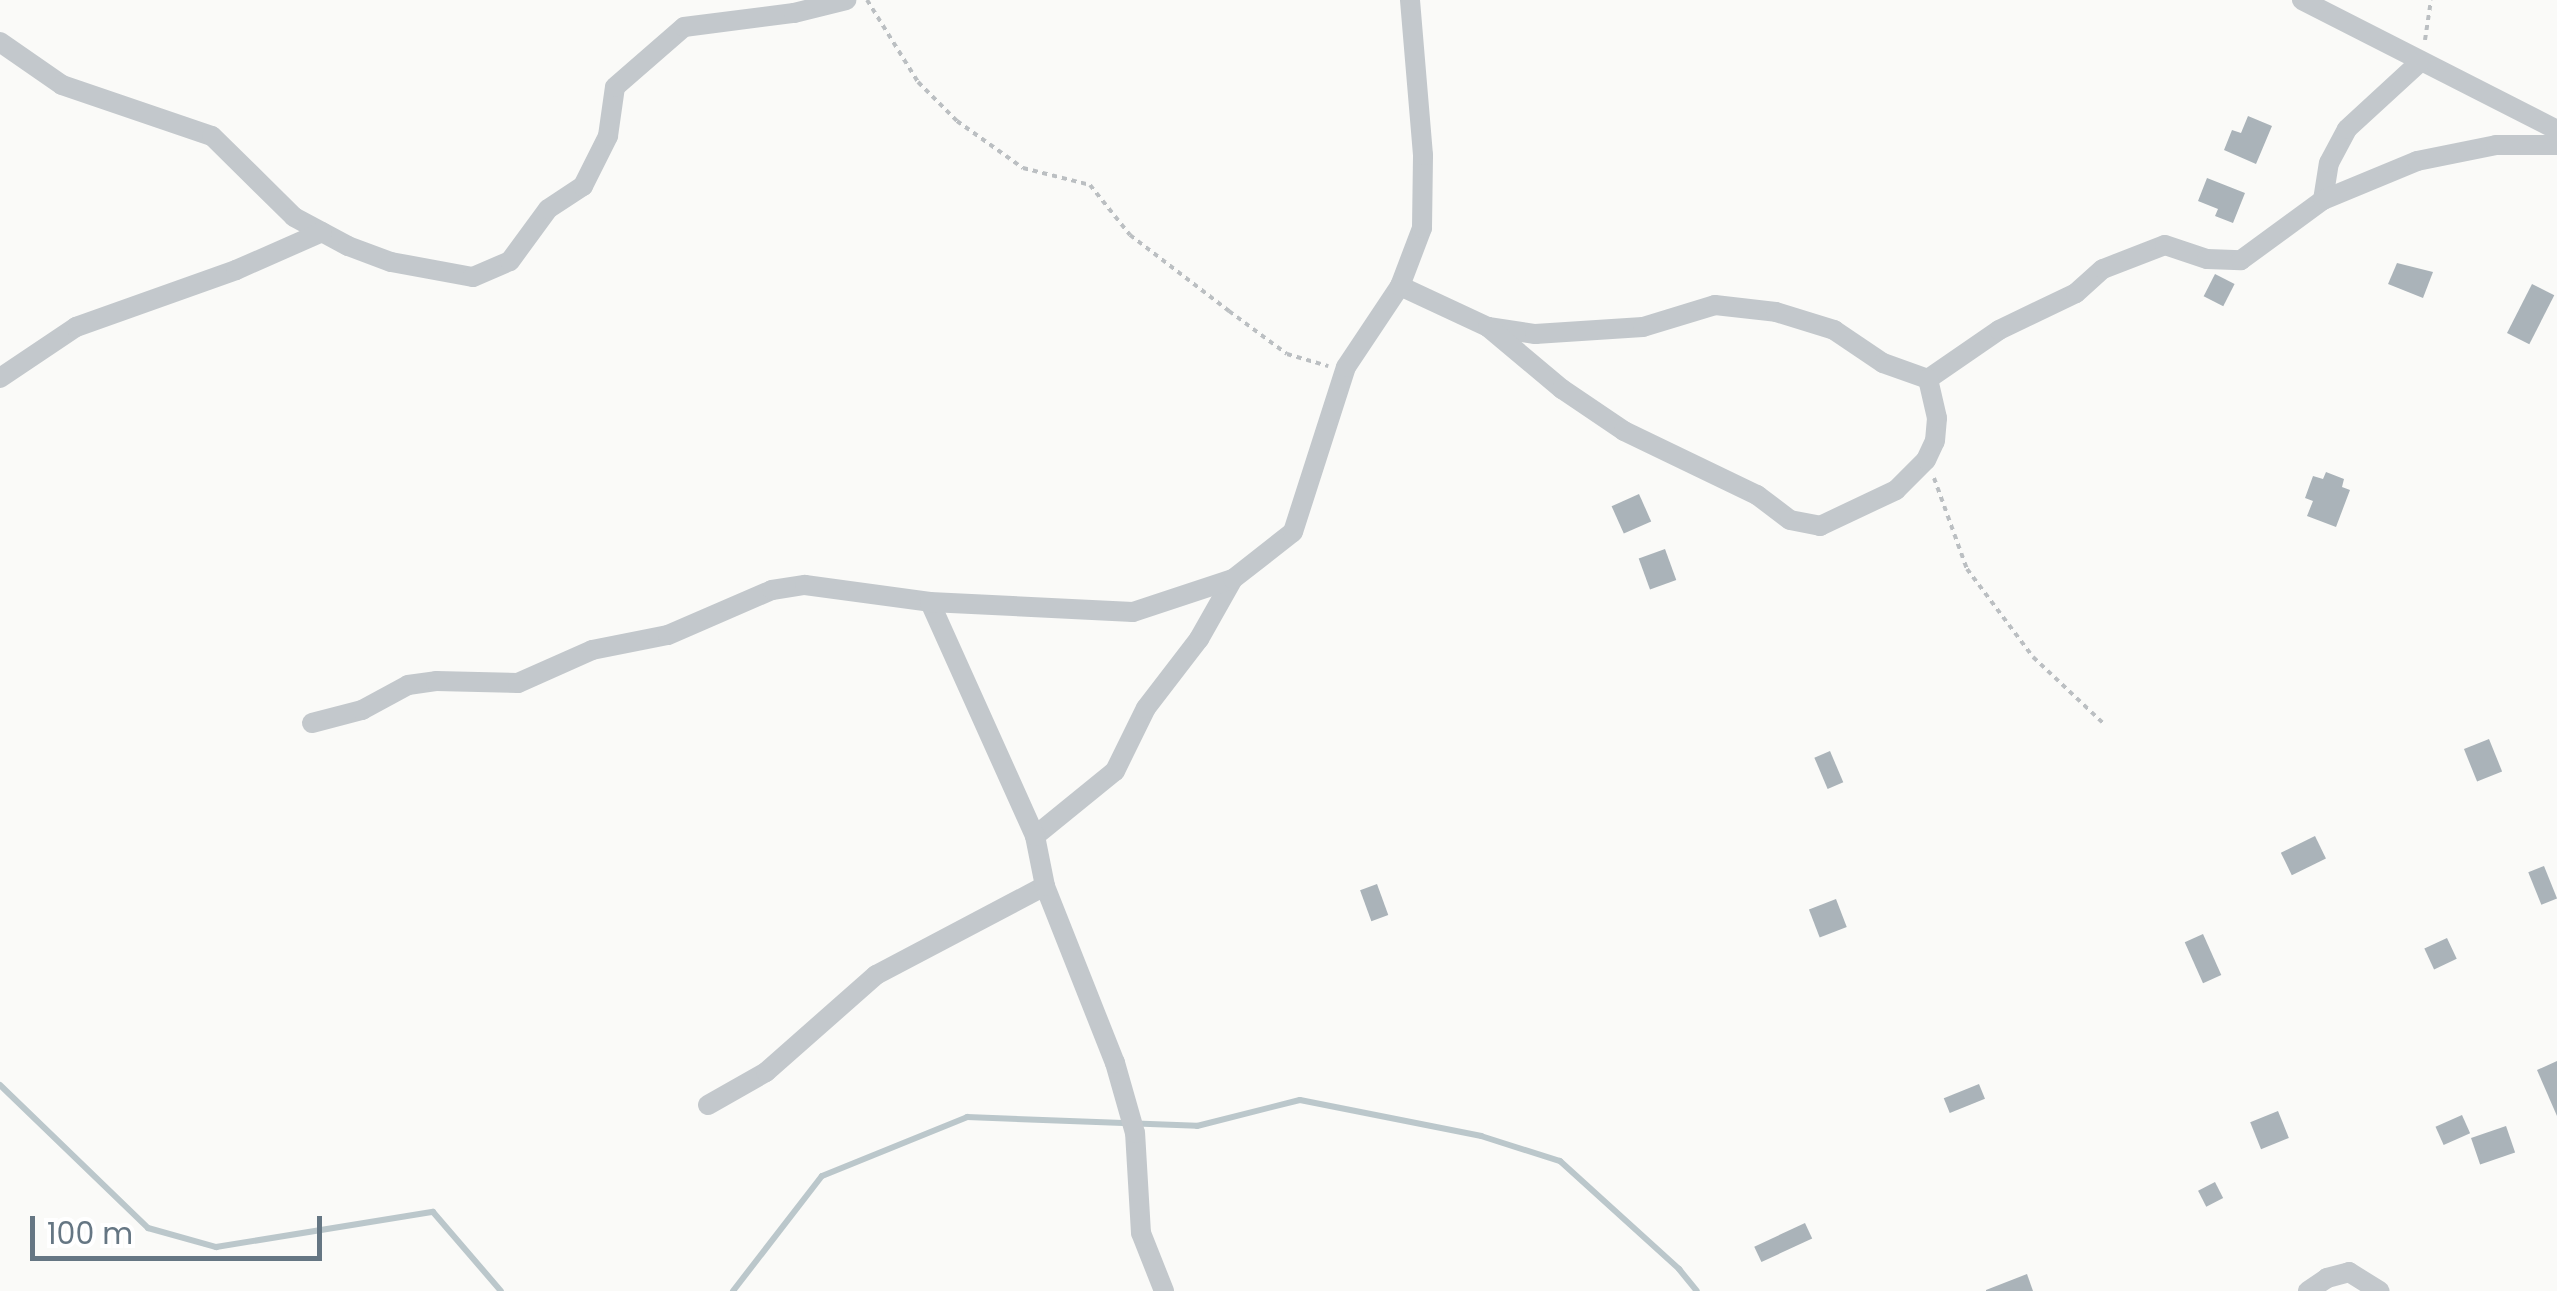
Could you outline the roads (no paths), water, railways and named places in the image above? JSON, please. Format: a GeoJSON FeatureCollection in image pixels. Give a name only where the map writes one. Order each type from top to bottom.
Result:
{"type":"FeatureCollection","features":[{"type":"Feature","properties":{"kind":"street"},"geometry":{"type":"LineString","coordinates":[[0,42],[62,85],[212,136],[294,216],[322,232],[390,262],[474,277],[510,261],[548,209],[583,186],[608,136],[615,87],[684,28],[794,13],[846,0]]}},
{"type":"Feature","properties":{"kind":"street"},"geometry":{"type":"LineString","coordinates":[[312,723],[362,710],[408,685],[436,681],[518,683],[592,650],[668,636],[772,590],[806,585],[1020,610],[1133,612],[1233,579],[1293,532],[1346,367],[1400,286],[1422,228],[1424,155],[1410,0]]}},
{"type":"Feature","properties":{"kind":"street"},"geometry":{"type":"LineString","coordinates":[[2302,0],[2557,130]]}},
{"type":"Feature","properties":{"kind":"street"},"geometry":{"type":"LineString","coordinates":[[2323,200],[2329,163],[2347,128],[2422,62]]}},
{"type":"Feature","properties":{"kind":"street"},"geometry":{"type":"LineString","coordinates":[[1928,379],[1999,330],[2076,293],[2103,270],[2165,246],[2206,259],[2241,260],[2323,200],[2417,162],[2496,146],[2557,145]]}},
{"type":"Feature","properties":{"kind":"street"},"geometry":{"type":"LineString","coordinates":[[0,378],[76,327],[236,270],[322,232]]}},
{"type":"Feature","properties":{"kind":"street"},"geometry":{"type":"LineString","coordinates":[[1400,286],[1488,327],[1562,390],[1624,431],[1757,495],[1790,520],[1820,526],[1896,490],[1926,460],[1935,442],[1937,418],[1928,379]]}},
{"type":"Feature","properties":{"kind":"street"},"geometry":{"type":"LineString","coordinates":[[1488,327],[1535,334],[1643,327],[1715,305],[1776,312],[1834,330],[1883,363],[1928,379]]}},
{"type":"Feature","properties":{"kind":"street"},"geometry":{"type":"LineString","coordinates":[[1035,836],[1115,771],[1146,708],[1199,639],[1233,579]]}},
{"type":"Feature","properties":{"kind":"street"},"geometry":{"type":"LineString","coordinates":[[930,602],[1035,836],[1045,886],[1115,1063],[1135,1133],[1141,1233],[1164,1291]]}},
{"type":"Feature","properties":{"kind":"street"},"geometry":{"type":"LineString","coordinates":[[708,1106],[766,1072],[876,975],[1045,886]]}},
{"type":"Feature","properties":{"kind":"street"},"geometry":{"type":"LineString","coordinates":[[2308,1291],[2327,1278],[2349,1272],[2380,1291]]}},
{"type":"Feature","properties":{"kind":"waterway"},"geometry":{"type":"LineString","coordinates":[[0,1085],[148,1228],[216,1247],[433,1212],[501,1291]]}},
{"type":"Feature","properties":{"kind":"waterway"},"geometry":{"type":"LineString","coordinates":[[733,1291],[822,1176],[967,1117],[1197,1126],[1300,1100],[1481,1136],[1560,1161],[1679,1269],[1697,1291]]}}]}
